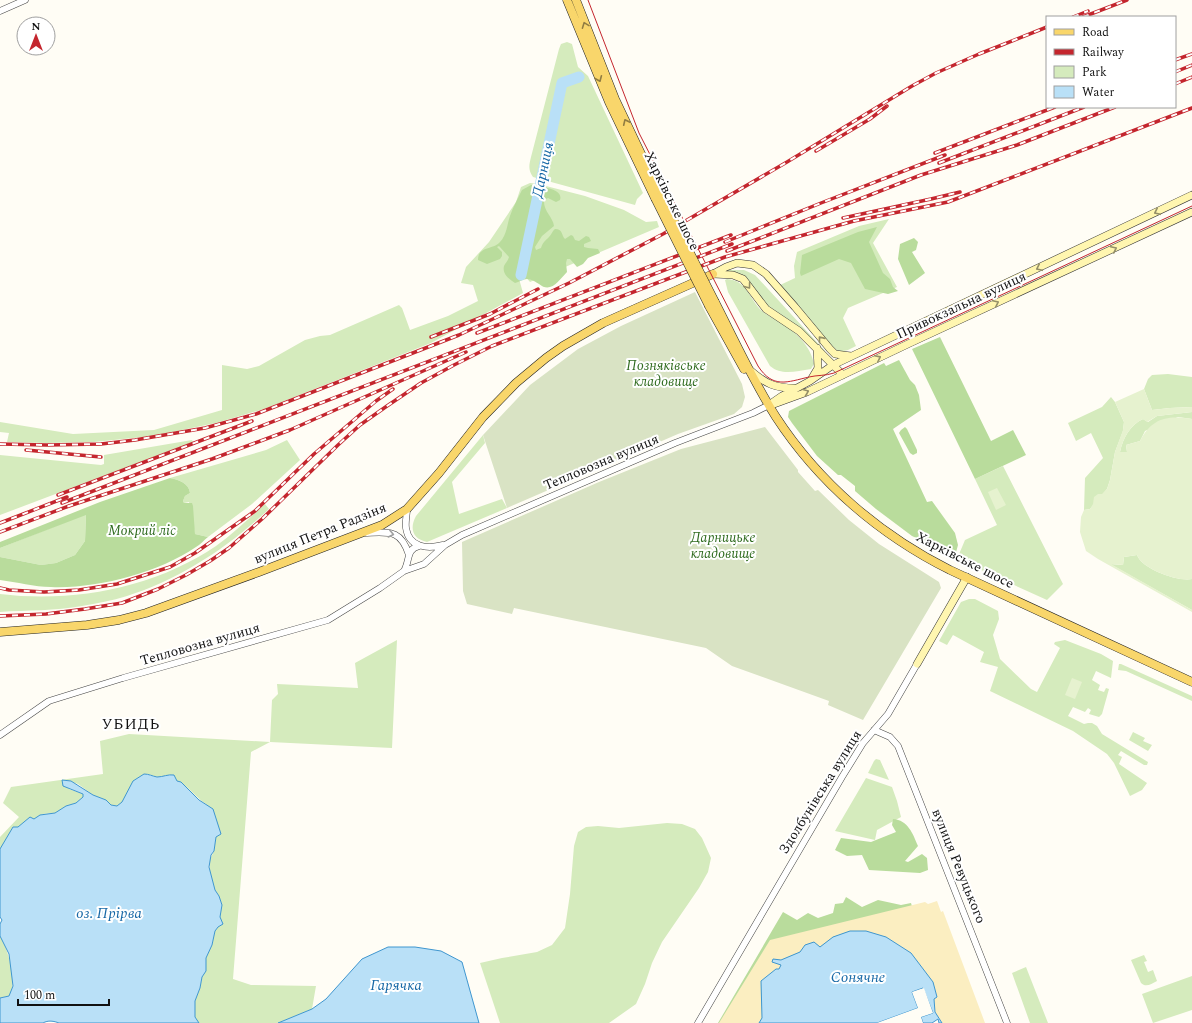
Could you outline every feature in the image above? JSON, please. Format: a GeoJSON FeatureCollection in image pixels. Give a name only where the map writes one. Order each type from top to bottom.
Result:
{"type":"FeatureCollection","features":[{"type":"Feature","properties":{"kind":"main road","name":"Харківське шосе"},"geometry":{"type":"LineString","coordinates":[[566,0],[609,102],[760,399],[769,405]]}},
{"type":"Feature","properties":{"kind":"main road","name":"Харківське шосе"},"geometry":{"type":"LineString","coordinates":[[576,0],[615,99],[658,197]]}},
{"type":"Feature","properties":{"kind":"main road","name":"Привокзальна вулиця"},"geometry":{"type":"LineString","coordinates":[[769,405],[810,381],[833,365],[1192,195]]}},
{"type":"Feature","properties":{"kind":"main road","name":"Привокзальна вулиця"},"geometry":{"type":"LineString","coordinates":[[769,405],[807,392],[1192,212]]}},
{"type":"Feature","properties":{"kind":"main road","name":"вулиця Петра Радзіня"},"geometry":{"type":"LineString","coordinates":[[0,632],[88,625],[146,613],[362,533],[391,520],[407,509],[439,473],[483,418],[516,383],[546,358],[563,346],[603,323],[713,274],[726,266],[737,263],[753,265],[766,274],[830,350],[835,354],[842,356],[853,356]]}},
{"type":"Feature","properties":{"kind":"main road","name":"вулиця Петра Радзіня"},"geometry":{"type":"LineString","coordinates":[[713,274],[733,275],[743,279],[766,309],[794,326],[843,375]]}},
{"type":"Feature","properties":{"kind":"main road","name":"Харківське шосе"},"geometry":{"type":"LineString","coordinates":[[712,304],[769,405],[794,443],[831,485],[883,530],[913,550],[950,570],[1192,682]]}},
{"type":"Feature","properties":{"kind":"main road"},"geometry":{"type":"LineString","coordinates":[[810,381],[818,368],[817,348]]}},
{"type":"Feature","properties":{"kind":"main road"},"geometry":{"type":"LineString","coordinates":[[750,371],[770,385],[781,388],[796,388]]}},
{"type":"Feature","properties":{"kind":"main road","name":"Здолбунівська вулиця"},"geometry":{"type":"LineString","coordinates":[[917,664],[967,577]]}},
{"type":"Feature","properties":{"kind":"street"},"geometry":{"type":"LineString","coordinates":[[0,11],[25,0]]}},
{"type":"Feature","properties":{"kind":"street","name":"Тепловозна вулиця"},"geometry":{"type":"LineString","coordinates":[[428,560],[445,545],[462,535],[675,443],[769,405]]}},
{"type":"Feature","properties":{"kind":"street"},"geometry":{"type":"LineString","coordinates":[[362,533],[377,532],[399,536],[405,543],[412,563],[421,566],[428,560],[428,553],[410,539],[406,530],[407,509]]}},
{"type":"Feature","properties":{"kind":"street","name":"Тепловозна вулиця"},"geometry":{"type":"LineString","coordinates":[[420,546],[435,547],[445,545]]}},
{"type":"Feature","properties":{"kind":"street"},"geometry":{"type":"LineString","coordinates":[[404,571],[412,549],[420,546]]}},
{"type":"Feature","properties":{"kind":"street","name":"Тепловозна вулиця"},"geometry":{"type":"LineString","coordinates":[[0,735],[49,701],[123,678],[328,620],[380,588],[404,571],[421,566]]}},
{"type":"Feature","properties":{"kind":"street","name":"Здолбунівська вулиця"},"geometry":{"type":"LineString","coordinates":[[698,1023],[842,777],[863,743],[888,714],[917,664]]}},
{"type":"Feature","properties":{"kind":"street","name":"вулиця Ревуцького"},"geometry":{"type":"LineString","coordinates":[[874,730],[890,737],[898,746],[1007,1023]]}},
{"type":"Feature","properties":{"kind":"green space"},"geometry":{"type":"Polygon","coordinates":[[[567,42],[572,44],[578,67],[588,76],[643,193],[637,199],[635,205],[533,177],[530,172],[530,160],[559,49],[561,44],[567,42]]]}},
{"type":"Feature","properties":{"kind":"green space"},"geometry":{"type":"Polygon","coordinates":[[[530,183],[538,184],[518,275],[523,293],[431,343],[264,409],[216,423],[153,436],[94,442],[7,442],[9,433],[0,432],[0,422],[73,434],[154,430],[222,410],[222,365],[247,369],[259,366],[305,340],[330,335],[399,305],[402,308],[410,330],[448,316],[478,301],[473,285],[461,283],[466,267],[489,242],[516,202],[521,187],[530,183]]]}},
{"type":"Feature","properties":{"kind":"green space"},"geometry":{"type":"Polygon","coordinates":[[[531,185],[550,189],[558,193],[560,196],[560,200],[556,202],[548,198],[544,200],[546,211],[554,226],[542,236],[535,247],[536,250],[541,248],[543,243],[555,229],[558,229],[561,231],[565,239],[571,235],[575,240],[579,241],[586,236],[589,237],[591,241],[584,244],[584,247],[598,249],[600,253],[588,258],[583,264],[577,267],[570,259],[567,259],[567,272],[551,287],[543,287],[526,279],[515,283],[508,278],[504,271],[504,265],[509,257],[499,246],[497,247],[502,252],[500,259],[487,264],[478,260],[480,252],[500,242],[522,190],[531,185]]]}},
{"type":"Feature","properties":{"kind":"green space"},"geometry":{"type":"Polygon","coordinates":[[[542,185],[585,196],[624,210],[646,222],[657,221],[659,227],[530,282],[524,275],[542,185]]]}},
{"type":"Feature","properties":{"kind":"green space"},"geometry":{"type":"Polygon","coordinates":[[[889,219],[873,243],[897,287],[848,308],[843,318],[856,346],[839,352],[778,286],[795,278],[794,266],[797,252],[859,226],[889,219]]]}},
{"type":"Feature","properties":{"kind":"green space"},"geometry":{"type":"Polygon","coordinates":[[[877,227],[869,242],[883,273],[890,279],[893,287],[898,291],[888,294],[865,289],[851,263],[839,259],[801,276],[802,255],[858,232],[877,227]]]}},
{"type":"Feature","properties":{"kind":"green space"},"geometry":{"type":"Polygon","coordinates":[[[914,238],[918,242],[916,250],[912,252],[925,273],[909,285],[898,259],[900,244],[914,238]]]}},
{"type":"Feature","properties":{"kind":"green space"},"geometry":{"type":"Polygon","coordinates":[[[726,270],[744,270],[755,275],[825,351],[823,353],[796,325],[772,312],[753,290],[726,272],[726,270]]]}},
{"type":"Feature","properties":{"kind":"green space"},"geometry":{"type":"Polygon","coordinates":[[[725,280],[734,280],[743,286],[762,311],[780,322],[803,341],[810,352],[814,364],[811,369],[795,372],[784,372],[770,366],[728,292],[725,280]]]}},
{"type":"Feature","properties":{"kind":"green space","name":"Позняківське кладовище"},"geometry":{"type":"Polygon","coordinates":[[[695,292],[742,384],[745,397],[742,407],[734,414],[678,434],[507,508],[483,435],[530,385],[578,349],[621,326],[695,292]]]}},
{"type":"Feature","properties":{"kind":"green space"},"geometry":{"type":"Polygon","coordinates":[[[940,337],[991,441],[1013,430],[1026,455],[975,479],[912,349],[940,337]]]}},
{"type":"Feature","properties":{"kind":"green space"},"geometry":{"type":"Polygon","coordinates":[[[899,360],[910,380],[915,385],[919,395],[921,410],[893,429],[927,502],[932,501],[955,533],[958,545],[955,556],[912,536],[876,509],[855,491],[855,486],[841,475],[838,475],[817,456],[788,417],[789,411],[884,363],[886,366],[899,360]]]}},
{"type":"Feature","properties":{"kind":"green space"},"geometry":{"type":"Polygon","coordinates":[[[1168,374],[1192,377],[1192,407],[1152,410],[1144,389],[1148,379],[1152,375],[1168,374]]]}},
{"type":"Feature","properties":{"kind":"green space"},"geometry":{"type":"Polygon","coordinates":[[[1144,389],[1152,410],[1192,407],[1192,412],[1157,416],[1147,422],[1143,419],[1138,422],[1128,432],[1120,452],[1127,452],[1126,445],[1140,441],[1150,427],[1161,420],[1168,418],[1192,419],[1192,579],[1178,578],[1153,570],[1140,560],[1137,555],[1124,557],[1123,565],[1111,564],[1192,610],[1192,612],[1086,551],[1080,532],[1081,517],[1084,510],[1090,509],[1093,504],[1094,497],[1098,494],[1102,494],[1107,489],[1110,480],[1115,452],[1123,430],[1124,422],[1115,402],[1144,389]]]}},
{"type":"Feature","properties":{"kind":"green space"},"geometry":{"type":"Polygon","coordinates":[[[1111,397],[1115,402],[1124,422],[1123,431],[1115,452],[1107,489],[1090,509],[1084,510],[1085,478],[1103,458],[1091,433],[1076,441],[1068,423],[1102,407],[1111,397]]]}},
{"type":"Feature","properties":{"kind":"green space"},"geometry":{"type":"Polygon","coordinates":[[[1192,412],[1192,419],[1178,417],[1145,431],[1140,441],[1126,445],[1127,452],[1120,452],[1128,432],[1134,425],[1143,419],[1148,422],[1157,416],[1192,412]]]}},
{"type":"Feature","properties":{"kind":"green space","name":"Дарницьке кладовище"},"geometry":{"type":"Polygon","coordinates":[[[765,427],[798,472],[815,491],[818,490],[849,520],[879,544],[939,582],[941,588],[863,720],[828,705],[829,701],[732,666],[706,648],[514,608],[512,614],[467,604],[463,591],[462,542],[599,482],[681,449],[765,427]]]}},
{"type":"Feature","properties":{"kind":"green space"},"geometry":{"type":"Polygon","coordinates":[[[905,427],[917,450],[917,453],[913,455],[910,453],[899,433],[905,427]]]}},
{"type":"Feature","properties":{"kind":"green space"},"geometry":{"type":"Polygon","coordinates":[[[483,435],[485,443],[452,482],[459,514],[502,499],[507,508],[427,542],[422,541],[416,536],[413,529],[416,516],[483,435]]]}},
{"type":"Feature","properties":{"kind":"green space"},"geometry":{"type":"Polygon","coordinates":[[[192,440],[193,442],[0,515],[0,455],[101,465],[104,464],[104,455],[192,440]]]}},
{"type":"Feature","properties":{"kind":"green space"},"geometry":{"type":"Polygon","coordinates":[[[287,440],[300,460],[252,504],[208,537],[195,534],[189,502],[184,503],[183,501],[185,496],[190,493],[188,487],[183,482],[170,478],[266,450],[287,440]]]}},
{"type":"Feature","properties":{"kind":"green space"},"geometry":{"type":"Polygon","coordinates":[[[1003,466],[1063,584],[1047,600],[957,559],[965,540],[997,525],[975,479],[1003,466]]]}},
{"type":"Feature","properties":{"kind":"green space","name":"Мокрий ліс"},"geometry":{"type":"Polygon","coordinates":[[[170,478],[186,484],[188,487],[190,493],[185,496],[183,501],[184,503],[192,503],[195,534],[208,537],[198,546],[181,556],[145,572],[107,582],[69,587],[45,587],[0,580],[0,557],[41,565],[56,563],[75,555],[85,541],[86,515],[0,548],[0,542],[100,502],[170,478]]]}},
{"type":"Feature","properties":{"kind":"green space"},"geometry":{"type":"Polygon","coordinates":[[[997,488],[1006,505],[996,510],[988,492],[997,488]]]}},
{"type":"Feature","properties":{"kind":"green space"},"geometry":{"type":"Polygon","coordinates":[[[265,504],[269,509],[254,523],[202,561],[166,581],[127,596],[99,603],[52,610],[0,612],[0,594],[56,596],[85,594],[140,582],[166,572],[192,560],[216,546],[265,504]]]}},
{"type":"Feature","properties":{"kind":"green space"},"geometry":{"type":"Polygon","coordinates":[[[86,514],[85,541],[75,555],[56,563],[41,565],[0,557],[0,548],[86,514]]]}},
{"type":"Feature","properties":{"kind":"green space"},"geometry":{"type":"Polygon","coordinates":[[[1137,555],[1140,560],[1153,570],[1178,578],[1192,579],[1192,610],[1110,564],[1123,565],[1124,557],[1137,555]]]}},
{"type":"Feature","properties":{"kind":"green space"},"geometry":{"type":"Polygon","coordinates":[[[969,599],[975,599],[998,611],[999,619],[993,635],[1000,659],[1031,689],[1037,692],[1060,648],[1054,644],[1055,642],[1065,640],[1101,654],[1113,661],[1111,678],[1096,671],[1092,680],[1100,685],[1098,690],[1104,692],[1106,688],[1109,689],[1102,714],[1099,717],[1089,714],[1091,710],[1088,708],[1085,712],[1073,707],[1068,716],[1084,724],[1092,723],[1097,726],[1102,734],[1148,762],[1147,765],[1144,765],[1121,751],[1118,755],[1122,757],[1119,764],[1147,783],[1142,790],[1130,796],[1114,763],[1107,754],[1073,731],[990,691],[998,667],[980,662],[984,652],[953,635],[947,645],[939,641],[961,602],[969,599]]]}},
{"type":"Feature","properties":{"kind":"green space"},"geometry":{"type":"Polygon","coordinates":[[[397,640],[392,748],[270,742],[272,700],[278,694],[277,684],[358,688],[355,663],[397,640]]]}},
{"type":"Feature","properties":{"kind":"green space"},"geometry":{"type":"Polygon","coordinates":[[[1119,664],[1192,696],[1192,701],[1126,671],[1118,670],[1119,664]]]}},
{"type":"Feature","properties":{"kind":"green space"},"geometry":{"type":"Polygon","coordinates":[[[1072,678],[1082,682],[1075,699],[1065,695],[1072,678]]]}},
{"type":"Feature","properties":{"kind":"green space"},"geometry":{"type":"Polygon","coordinates":[[[1133,732],[1145,738],[1143,741],[1152,745],[1148,751],[1129,740],[1133,732]]]}},
{"type":"Feature","properties":{"kind":"green space"},"geometry":{"type":"Polygon","coordinates":[[[129,734],[270,742],[251,752],[233,979],[251,985],[316,986],[312,1009],[278,1023],[199,1023],[195,1017],[195,1001],[202,977],[206,971],[206,958],[212,945],[215,931],[218,927],[222,905],[210,875],[210,859],[214,851],[216,837],[206,804],[171,775],[158,777],[147,774],[143,775],[134,782],[123,801],[117,806],[111,805],[106,800],[93,795],[78,784],[65,780],[69,789],[83,794],[83,797],[76,803],[66,806],[55,813],[43,814],[34,819],[27,820],[16,828],[0,849],[0,837],[19,817],[3,803],[11,787],[103,774],[100,741],[129,734]]]}},
{"type":"Feature","properties":{"kind":"green space"},"geometry":{"type":"Polygon","coordinates":[[[876,759],[880,760],[889,780],[868,773],[876,759]]]}},
{"type":"Feature","properties":{"kind":"green space"},"geometry":{"type":"Polygon","coordinates":[[[866,778],[892,787],[901,817],[877,830],[875,840],[835,831],[866,778]]]}},
{"type":"Feature","properties":{"kind":"green space"},"geometry":{"type":"Polygon","coordinates":[[[893,819],[903,822],[909,828],[918,846],[905,861],[908,862],[922,854],[927,858],[928,870],[920,873],[869,870],[862,855],[847,856],[835,850],[841,838],[871,842],[896,832],[892,825],[893,819]]]}},
{"type":"Feature","properties":{"kind":"green space"},"geometry":{"type":"Polygon","coordinates":[[[667,823],[682,824],[695,829],[702,838],[711,858],[708,872],[699,888],[662,942],[636,1004],[609,1023],[500,1023],[480,963],[537,952],[552,945],[565,928],[570,894],[574,846],[578,832],[586,827],[598,826],[619,828],[667,823]]]}},
{"type":"Feature","properties":{"kind":"green space"},"geometry":{"type":"Polygon","coordinates":[[[846,897],[862,907],[878,900],[901,905],[911,903],[921,937],[920,959],[891,945],[763,1023],[718,1023],[783,912],[797,920],[808,913],[818,918],[833,913],[835,904],[843,903],[846,897]]]}},
{"type":"Feature","properties":{"kind":"green space"},"geometry":{"type":"Polygon","coordinates":[[[0,936],[9,957],[13,983],[9,996],[0,998],[0,936]]]}},
{"type":"Feature","properties":{"kind":"green space"},"geometry":{"type":"Polygon","coordinates":[[[1144,955],[1147,961],[1144,962],[1148,972],[1153,970],[1157,981],[1147,985],[1141,983],[1131,960],[1144,955]]]}},
{"type":"Feature","properties":{"kind":"green space"},"geometry":{"type":"Polygon","coordinates":[[[1026,967],[1048,1023],[1030,1023],[1012,973],[1026,967]]]}},
{"type":"Feature","properties":{"kind":"green space"},"geometry":{"type":"Polygon","coordinates":[[[1192,976],[1192,1010],[1153,1023],[1142,994],[1192,976]]]}},
{"type":"Feature","properties":{"kind":"sand"},"geometry":{"type":"Polygon","coordinates":[[[937,901],[941,912],[943,911],[985,1023],[942,1023],[935,1012],[934,999],[937,997],[850,931],[833,937],[820,947],[814,942],[805,945],[800,952],[781,960],[773,959],[773,962],[781,965],[779,969],[761,981],[762,1018],[759,1023],[719,1023],[770,940],[925,902],[928,904],[937,901]]]}},
{"type":"Feature","properties":{"kind":"water","name":"оз. Прірва"},"geometry":{"type":"Polygon","coordinates":[[[144,774],[157,777],[174,775],[177,781],[181,782],[199,800],[213,809],[221,834],[216,837],[214,851],[211,855],[209,867],[215,890],[222,905],[220,917],[223,924],[215,931],[212,945],[206,958],[206,971],[202,977],[195,1001],[195,1017],[199,1023],[59,1023],[47,1021],[43,1023],[0,1023],[0,998],[9,996],[13,986],[9,954],[0,936],[0,924],[2,920],[0,917],[0,849],[13,827],[18,827],[30,817],[34,819],[40,815],[55,813],[66,806],[76,803],[83,797],[83,794],[63,786],[62,780],[71,781],[93,795],[106,800],[111,805],[117,806],[122,802],[133,781],[144,774]]]}},
{"type":"Feature","properties":{"kind":"water","name":"Сонячне"},"geometry":{"type":"Polygon","coordinates":[[[850,931],[866,931],[886,937],[911,953],[933,982],[937,997],[934,999],[935,1012],[942,1023],[939,1023],[938,1019],[932,1023],[923,1023],[921,1017],[933,1013],[923,988],[912,992],[918,1008],[877,1023],[759,1023],[762,1018],[761,981],[776,969],[779,969],[781,965],[772,962],[773,959],[781,960],[800,952],[805,945],[814,942],[820,947],[833,937],[850,931]]]}},
{"type":"Feature","properties":{"kind":"water","name":"Гарячка"},"geometry":{"type":"Polygon","coordinates":[[[388,947],[415,947],[441,951],[462,962],[479,1023],[278,1023],[312,1009],[326,999],[362,959],[388,947]]]}},
{"type":"Feature","properties":{"kind":"pier"},"geometry":{"type":"Polygon","coordinates":[[[924,988],[933,1013],[921,1017],[923,1023],[921,1023],[919,1016],[930,1012],[922,991],[915,993],[920,1008],[919,1010],[882,1023],[877,1023],[918,1008],[912,992],[924,988]]]}},
{"type":"Feature","properties":{"kind":"waterway","name":"Дарниця"},"geometry":{"type":"LineString","coordinates":[[521,275],[562,83],[579,77]]}},
{"type":"Feature","properties":{"kind":"tram line"},"geometry":{"type":"LineString","coordinates":[[588,0],[639,133],[758,366],[769,378],[775,381],[787,382],[834,373],[1192,206]]}},
{"type":"Feature","properties":{"kind":"railway"},"geometry":{"type":"LineString","coordinates":[[1086,16],[1127,0]]}},
{"type":"Feature","properties":{"kind":"railway"},"geometry":{"type":"LineString","coordinates":[[1076,16],[1088,11]]}},
{"type":"Feature","properties":{"kind":"railway"},"geometry":{"type":"LineString","coordinates":[[0,444],[101,444],[135,440],[205,428],[256,414],[459,335],[569,283],[663,234],[936,73],[1046,27]]}},
{"type":"Feature","properties":{"kind":"railway"},"geometry":{"type":"LineString","coordinates":[[1176,60],[1192,54]]}},
{"type":"Feature","properties":{"kind":"railway"},"geometry":{"type":"LineString","coordinates":[[1176,72],[1192,65]]}},
{"type":"Feature","properties":{"kind":"railway"},"geometry":{"type":"LineString","coordinates":[[1176,84],[1192,77]]}},
{"type":"Feature","properties":{"kind":"railway"},"geometry":{"type":"LineString","coordinates":[[816,151],[870,119],[887,106]]}},
{"type":"Feature","properties":{"kind":"railway"},"geometry":{"type":"LineString","coordinates":[[935,153],[1052,108]]}},
{"type":"Feature","properties":{"kind":"railway"},"geometry":{"type":"LineString","coordinates":[[939,163],[1081,108]]}},
{"type":"Feature","properties":{"kind":"railway"},"geometry":{"type":"LineString","coordinates":[[727,251],[921,175],[1017,145],[1112,108]]}},
{"type":"Feature","properties":{"kind":"railway"},"geometry":{"type":"LineString","coordinates":[[0,616],[46,614],[122,603],[158,589],[186,575],[229,548],[262,519],[360,425],[421,383],[492,346],[725,257],[854,221],[948,202],[1192,108]]}},
{"type":"Feature","properties":{"kind":"railway"},"geometry":{"type":"LineString","coordinates":[[725,242],[945,155]]}},
{"type":"Feature","properties":{"kind":"railway"},"geometry":{"type":"LineString","coordinates":[[843,218],[960,192]]}},
{"type":"Feature","properties":{"kind":"railway"},"geometry":{"type":"LineString","coordinates":[[477,333],[731,235]]}},
{"type":"Feature","properties":{"kind":"railway"},"geometry":{"type":"LineString","coordinates":[[62,503],[732,244]]}},
{"type":"Feature","properties":{"kind":"railway"},"geometry":{"type":"LineString","coordinates":[[431,337],[490,314],[538,289]]}},
{"type":"Feature","properties":{"kind":"railway"},"geometry":{"type":"LineString","coordinates":[[0,532],[69,506],[212,459],[290,430],[466,352]]}},
{"type":"Feature","properties":{"kind":"railway"},"geometry":{"type":"LineString","coordinates":[[0,588],[44,592],[79,590],[117,584],[170,567],[195,553],[255,511],[314,454],[376,401],[393,389]]}},
{"type":"Feature","properties":{"kind":"railway"},"geometry":{"type":"LineString","coordinates":[[58,495],[252,421]]}},
{"type":"Feature","properties":{"kind":"railway"},"geometry":{"type":"LineString","coordinates":[[26,450],[101,457]]}},
{"type":"Feature","properties":{"kind":"railway"},"geometry":{"type":"LineString","coordinates":[[0,523],[67,497]]}},
{"type":"Feature","properties":{"kind":"district","name":"УБИДЬ"},"geometry":{"type":"Point","coordinates":[131,724]}}]}
